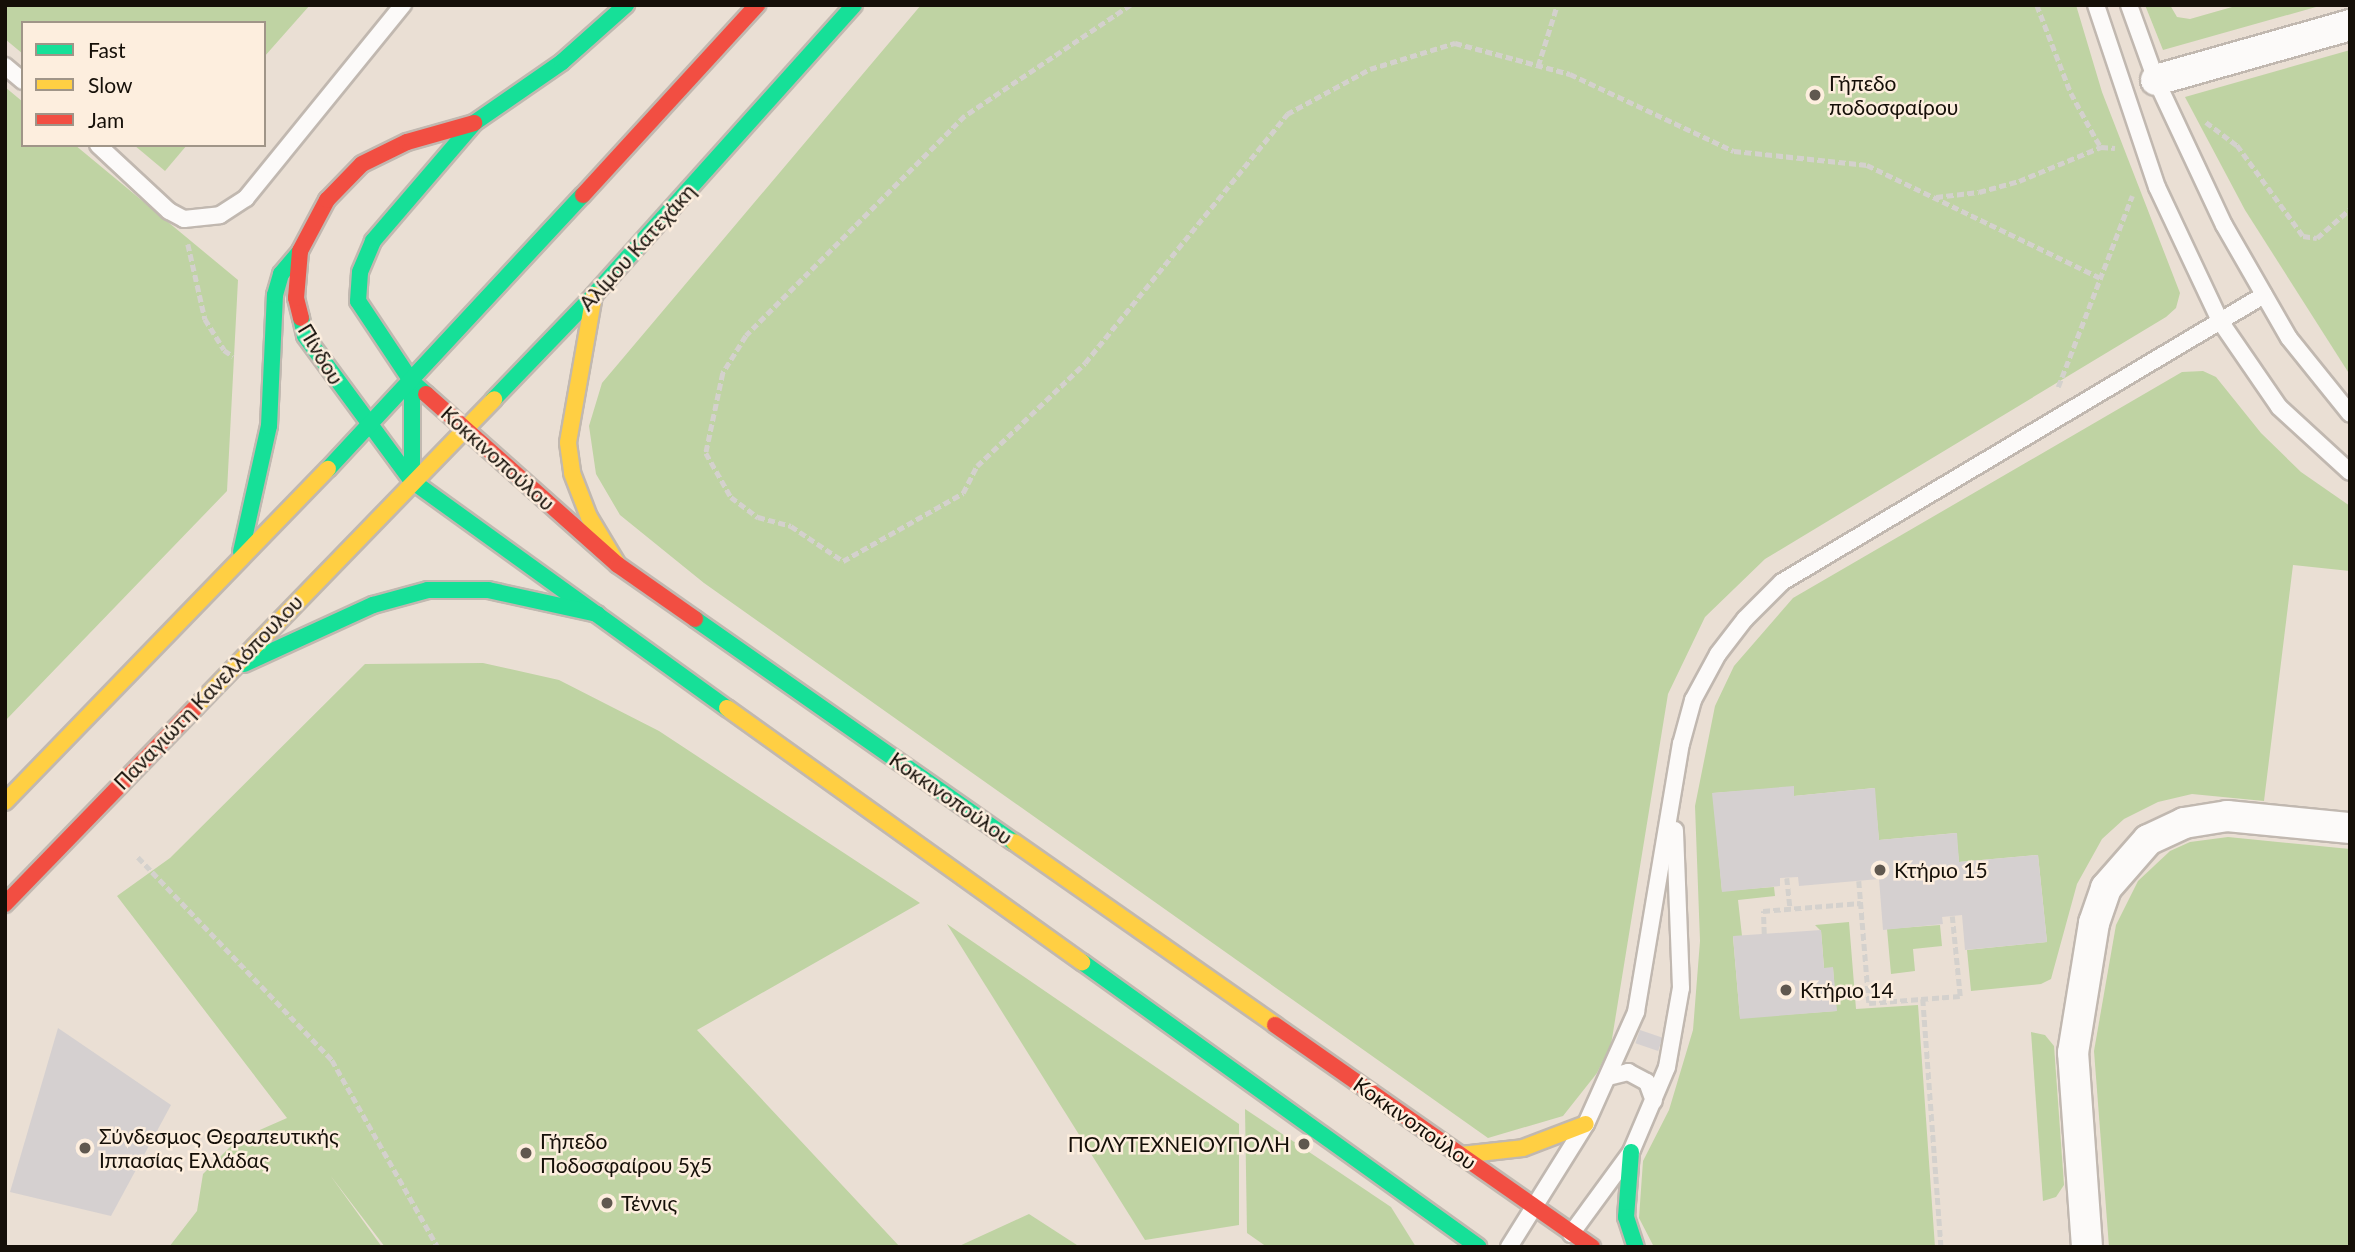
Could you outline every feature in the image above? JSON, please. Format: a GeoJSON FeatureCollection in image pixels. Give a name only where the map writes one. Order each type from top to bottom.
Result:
{"type":"FeatureCollection","features":[{"type":"Feature","properties":{"kind":"main road","name":"Πίνδου"},"geometry":{"type":"LineString","coordinates":[[412,382],[362,312],[358,281],[381,231],[474,123],[562,62],[626,5]]}},
{"type":"Feature","properties":{"kind":"main road"},"geometry":{"type":"LineString","coordinates":[[5,802],[240,554],[412,382],[757,5]]}},
{"type":"Feature","properties":{"kind":"main road","name":"Αλίμου Κατεχάκη"},"geometry":{"type":"LineString","coordinates":[[412,481],[594,295],[854,5]]}},
{"type":"Feature","properties":{"kind":"main road","name":"Πίνδου"},"geometry":{"type":"LineString","coordinates":[[368,426],[305,336],[296,298],[300,251],[327,200],[362,164],[407,142],[474,123]]}},
{"type":"Feature","properties":{"kind":"main road"},"geometry":{"type":"LineString","coordinates":[[240,554],[262,472],[273,380],[275,295],[281,274],[300,251]]}},
{"type":"Feature","properties":{"kind":"main road"},"geometry":{"type":"LineString","coordinates":[[594,295],[568,443],[572,472],[589,517],[618,565]]}},
{"type":"Feature","properties":{"kind":"main road","name":"Κοκκινοπούλου"},"geometry":{"type":"LineString","coordinates":[[412,382],[618,565],[1534,1206],[1568,1240],[1592,1247]]}},
{"type":"Feature","properties":{"kind":"main road","name":"Κοκκινοπούλου"},"geometry":{"type":"LineString","coordinates":[[412,382],[412,481]]}},
{"type":"Feature","properties":{"kind":"main road"},"geometry":{"type":"LineString","coordinates":[[368,426],[412,481],[1478,1247]]}},
{"type":"Feature","properties":{"kind":"main road","name":"Παναγιώτη Κανελλόπουλου"},"geometry":{"type":"LineString","coordinates":[[5,904],[223,674],[412,481]]}},
{"type":"Feature","properties":{"kind":"main road"},"geometry":{"type":"LineString","coordinates":[[223,674],[373,605],[428,590],[488,590],[597,614]]}},
{"type":"Feature","properties":{"kind":"main road"},"geometry":{"type":"LineString","coordinates":[[1461,1155],[1523,1147],[1586,1124]]}},
{"type":"Feature","properties":{"kind":"main road"},"geometry":{"type":"LineString","coordinates":[[1631,1152],[1626,1217],[1636,1247]]}},
{"type":"Feature","properties":{"kind":"main road"},"geometry":{"type":"LineString","coordinates":[[1397,1189],[1433,1235]]}},
{"type":"Feature","properties":{"kind":"street"},"geometry":{"type":"LineString","coordinates":[[2156,80],[2350,25]]}},
{"type":"Feature","properties":{"kind":"street"},"geometry":{"type":"LineString","coordinates":[[2087,1247],[2073,1053],[2094,923],[2106,888],[2148,840],[2184,823],[2227,816],[2350,828]]}},
{"type":"Feature","properties":{"kind":"lane"},"geometry":{"type":"LineString","coordinates":[[100,147],[169,211],[184,219],[220,215],[246,198],[403,5]]}},
{"type":"Feature","properties":{"kind":"lane"},"geometry":{"type":"LineString","coordinates":[[2096,5],[2138,140],[2220,321],[2279,407],[2350,472]]}},
{"type":"Feature","properties":{"kind":"lane"},"geometry":{"type":"LineString","coordinates":[[2129,5],[2176,126],[2264,295],[2289,338],[2350,414]]}},
{"type":"Feature","properties":{"kind":"lane"},"geometry":{"type":"LineString","coordinates":[[5,66],[21,79]]}},
{"type":"Feature","properties":{"kind":"lane"},"geometry":{"type":"LineString","coordinates":[[1508,1247],[1586,1124],[1636,1012],[1674,803],[1681,744],[1693,700],[1718,654],[1782,582],[2264,295]]}},
{"type":"Feature","properties":{"kind":"lane"},"geometry":{"type":"LineString","coordinates":[[1568,1240],[1631,1152],[1667,1068],[1681,988],[1674,803]]}},
{"type":"Feature","properties":{"kind":"lane"},"geometry":{"type":"LineString","coordinates":[[1608,1077],[1628,1072],[1647,1082],[1654,1101]]}},
{"type":"Feature","properties":{"kind":"path"},"geometry":{"type":"LineString","coordinates":[[1131,5],[965,116],[747,336],[723,373],[706,453],[730,498],[758,517],[791,526],[843,561],[963,493],[976,466],[1085,363],[1287,114],[1370,69],[1455,43],[1570,74],[1734,151],[1867,166],[2101,278]]}},
{"type":"Feature","properties":{"kind":"path"},"geometry":{"type":"LineString","coordinates":[[1538,66],[1557,5]]}},
{"type":"Feature","properties":{"kind":"path"},"geometry":{"type":"LineString","coordinates":[[2037,5],[2071,93],[2101,147]]}},
{"type":"Feature","properties":{"kind":"path"},"geometry":{"type":"LineString","coordinates":[[2176,126],[2203,120],[2237,145],[2303,236],[2317,238],[2350,209]]}},
{"type":"Feature","properties":{"kind":"path"},"geometry":{"type":"LineString","coordinates":[[1933,197],[1979,192],[2019,181],[2101,147],[2138,140]]}},
{"type":"Feature","properties":{"kind":"path"},"geometry":{"type":"LineString","coordinates":[[2046,395],[2058,387],[2132,195],[2157,187]]}},
{"type":"Feature","properties":{"kind":"path"},"geometry":{"type":"LineString","coordinates":[[184,219],[205,319],[224,351],[273,380]]}},
{"type":"Feature","properties":{"kind":"path"},"geometry":{"type":"LineString","coordinates":[[138,857],[332,1060],[438,1247]]}},
{"type":"Feature","properties":{"kind":"path"},"geometry":{"type":"LineString","coordinates":[[1787,878],[1790,909]]}},
{"type":"Feature","properties":{"kind":"path"},"geometry":{"type":"LineString","coordinates":[[1859,881],[1869,1003],[1960,996],[1952,916]]}},
{"type":"Feature","properties":{"kind":"path"},"geometry":{"type":"LineString","coordinates":[[1764,934],[1763,911],[1861,903]]}},
{"type":"Feature","properties":{"kind":"path"},"geometry":{"type":"LineString","coordinates":[[1923,999],[1941,1247]]}},
{"type":"Feature","properties":{"kind":"green space"},"geometry":{"type":"Polygon","coordinates":[[[5,5],[310,5],[266,55],[266,21],[21,21],[21,52],[5,39],[5,5]]]}},
{"type":"Feature","properties":{"kind":"green space"},"geometry":{"type":"Polygon","coordinates":[[[921,5],[2076,5],[2102,92],[2180,293],[2176,308],[2166,317],[1765,559],[1705,617],[1668,694],[1611,1045],[1597,1073],[1563,1116],[1488,1138],[704,583],[620,515],[596,474],[589,426],[602,383],[921,5]]]}},
{"type":"Feature","properties":{"kind":"green space"},"geometry":{"type":"Polygon","coordinates":[[[2145,5],[2170,5],[2177,17],[2190,19],[2239,5],[2323,5],[2163,50],[2145,5]]]}},
{"type":"Feature","properties":{"kind":"green space"},"geometry":{"type":"Polygon","coordinates":[[[2350,50],[2350,375],[2245,210],[2185,97],[2350,50]]]}},
{"type":"Feature","properties":{"kind":"green space"},"geometry":{"type":"Polygon","coordinates":[[[5,87],[21,100],[21,147],[77,147],[238,280],[227,491],[5,721],[5,87]]]}},
{"type":"Feature","properties":{"kind":"green space"},"geometry":{"type":"Polygon","coordinates":[[[136,147],[185,147],[165,171],[136,147]]]}},
{"type":"Feature","properties":{"kind":"green space"},"geometry":{"type":"Polygon","coordinates":[[[2203,371],[2216,377],[2261,433],[2301,472],[2350,506],[2350,571],[2293,565],[2264,801],[2192,794],[2158,802],[2124,819],[2102,839],[2077,884],[2051,979],[2041,984],[1971,991],[1967,950],[2047,942],[2038,855],[1959,862],[1956,833],[1879,840],[1874,788],[1794,796],[1794,787],[1713,793],[1722,891],[1774,887],[1775,896],[1738,900],[1742,936],[1733,937],[1740,1018],[1836,1011],[1833,968],[1824,968],[1821,931],[1815,925],[1849,922],[1856,1009],[1918,1005],[1935,1247],[1654,1247],[1639,1218],[1643,1161],[1669,1110],[1693,1030],[1700,941],[1695,806],[1715,706],[1734,666],[1793,598],[2182,372],[2203,371]]]}},
{"type":"Feature","properties":{"kind":"green space"},"geometry":{"type":"Polygon","coordinates":[[[483,663],[559,680],[659,731],[920,903],[697,1030],[900,1247],[385,1247],[330,1175],[382,1247],[169,1247],[197,1211],[203,1174],[237,1140],[287,1118],[117,896],[170,858],[365,664],[483,663]]]}},
{"type":"Feature","properties":{"kind":"green space"},"geometry":{"type":"Polygon","coordinates":[[[2228,837],[2350,849],[2350,1247],[2109,1247],[2094,1051],[2116,925],[2138,881],[2170,851],[2190,842],[2228,837]]]}},
{"type":"Feature","properties":{"kind":"green space"},"geometry":{"type":"Polygon","coordinates":[[[947,924],[1239,1124],[1239,1225],[1145,1240],[947,924]]]}},
{"type":"Feature","properties":{"kind":"green space"},"geometry":{"type":"Polygon","coordinates":[[[1940,925],[1942,946],[1913,949],[1915,971],[1891,974],[1887,929],[1940,925]]]}},
{"type":"Feature","properties":{"kind":"green space"},"geometry":{"type":"Polygon","coordinates":[[[2031,1032],[2045,1035],[2054,1046],[2064,1185],[2056,1197],[2043,1201],[2031,1032]]]}},
{"type":"Feature","properties":{"kind":"green space"},"geometry":{"type":"Polygon","coordinates":[[[1245,1109],[1391,1207],[1416,1247],[1267,1247],[1247,1233],[1245,1109]]]}},
{"type":"Feature","properties":{"kind":"green space"},"geometry":{"type":"Polygon","coordinates":[[[1029,1214],[1080,1247],[957,1247],[1029,1214]]]}},
{"type":"Feature","properties":{"kind":"building","name":"Κτήριο 15"},"geometry":{"type":"Polygon","coordinates":[[[1794,786],[1794,796],[1875,788],[1879,840],[1957,833],[1959,862],[2038,855],[2047,942],[1965,950],[1962,915],[1942,917],[1943,924],[1883,930],[1879,879],[1799,886],[1798,877],[1780,878],[1780,886],[1722,892],[1712,793],[1794,786]]]}},
{"type":"Feature","properties":{"kind":"building","name":"Κτήριο 14"},"geometry":{"type":"Polygon","coordinates":[[[1821,930],[1824,968],[1833,967],[1837,1011],[1740,1019],[1733,936],[1821,930]]]}},
{"type":"Feature","properties":{"kind":"building","name":"Σύνδεσμος Θεραπευτικής Ιππασίας Ελλάδας"},"geometry":{"type":"Polygon","coordinates":[[[58,1028],[171,1105],[111,1216],[10,1192],[58,1028]]]}},
{"type":"Feature","properties":{"kind":"building"},"geometry":{"type":"Polygon","coordinates":[[[1640,1030],[1663,1038],[1658,1051],[1635,1043],[1640,1030]]]}},
{"type":"Feature","properties":{"kind":"traffic: fast"},"geometry":{"type":"LineString","coordinates":[[426,394],[412,382],[358,301],[360,272],[373,241],[474,123],[562,62],[626,5]]}},
{"type":"Feature","properties":{"kind":"traffic: fast"},"geometry":{"type":"LineString","coordinates":[[494,399],[594,295],[854,5]]}},
{"type":"Feature","properties":{"kind":"traffic: fast"},"geometry":{"type":"LineString","coordinates":[[328,469],[583,195]]}},
{"type":"Feature","properties":{"kind":"traffic: fast"},"geometry":{"type":"LineString","coordinates":[[241,552],[269,426],[275,295],[281,274],[300,251]]}},
{"type":"Feature","properties":{"kind":"traffic: fast"},"geometry":{"type":"LineString","coordinates":[[301,318],[305,336],[412,481],[727,708]]}},
{"type":"Feature","properties":{"kind":"traffic: fast"},"geometry":{"type":"LineString","coordinates":[[412,382],[412,481]]}},
{"type":"Feature","properties":{"kind":"traffic: fast"},"geometry":{"type":"LineString","coordinates":[[244,664],[373,605],[428,590],[488,590],[597,614]]}},
{"type":"Feature","properties":{"kind":"traffic: fast"},"geometry":{"type":"LineString","coordinates":[[695,619],[1014,842]]}},
{"type":"Feature","properties":{"kind":"traffic: fast"},"geometry":{"type":"LineString","coordinates":[[1082,962],[1478,1247]]}},
{"type":"Feature","properties":{"kind":"traffic: fast"},"geometry":{"type":"LineString","coordinates":[[1631,1152],[1626,1217],[1636,1247]]}},
{"type":"Feature","properties":{"kind":"traffic: slow"},"geometry":{"type":"LineString","coordinates":[[594,295],[568,443],[572,473],[589,517],[618,565]]}},
{"type":"Feature","properties":{"kind":"traffic: slow"},"geometry":{"type":"LineString","coordinates":[[195,708],[494,399]]}},
{"type":"Feature","properties":{"kind":"traffic: slow"},"geometry":{"type":"LineString","coordinates":[[5,802],[328,469]]}},
{"type":"Feature","properties":{"kind":"traffic: slow"},"geometry":{"type":"LineString","coordinates":[[727,708],[1082,962]]}},
{"type":"Feature","properties":{"kind":"traffic: slow"},"geometry":{"type":"LineString","coordinates":[[1014,842],[1275,1025]]}},
{"type":"Feature","properties":{"kind":"traffic: slow"},"geometry":{"type":"LineString","coordinates":[[1461,1155],[1523,1148],[1586,1124]]}},
{"type":"Feature","properties":{"kind":"traffic: jam"},"geometry":{"type":"LineString","coordinates":[[583,195],[757,5]]}},
{"type":"Feature","properties":{"kind":"traffic: jam"},"geometry":{"type":"LineString","coordinates":[[301,318],[296,298],[300,251],[327,200],[362,164],[407,142],[474,123]]}},
{"type":"Feature","properties":{"kind":"traffic: jam"},"geometry":{"type":"LineString","coordinates":[[426,394],[618,565],[695,619]]}},
{"type":"Feature","properties":{"kind":"traffic: jam"},"geometry":{"type":"LineString","coordinates":[[5,904],[195,708]]}},
{"type":"Feature","properties":{"kind":"traffic: jam"},"geometry":{"type":"LineString","coordinates":[[1275,1025],[1592,1247]]}},
{"type":"Feature","properties":{"kind":"place","name":"Γήπεδο ποδοσφαίρου"},"geometry":{"type":"Point","coordinates":[1815,95]}},
{"type":"Feature","properties":{"kind":"place","name":"Κτήριο 15"},"geometry":{"type":"Point","coordinates":[1880,870]}},
{"type":"Feature","properties":{"kind":"place","name":"Κτήριο 14"},"geometry":{"type":"Point","coordinates":[1786,990]}},
{"type":"Feature","properties":{"kind":"place","name":"ΠΟΛΥΤΕΧΝΕΙΟΥΠΟΛΗ"},"geometry":{"type":"Point","coordinates":[1304,1144]}},
{"type":"Feature","properties":{"kind":"place","name":"Σύνδεσμος Θεραπευτικής Ιππασίας Ελλάδας"},"geometry":{"type":"Point","coordinates":[85,1148]}},
{"type":"Feature","properties":{"kind":"place","name":"Γήπεδο Ποδοσφαίρου 5χ5"},"geometry":{"type":"Point","coordinates":[526,1153]}},
{"type":"Feature","properties":{"kind":"place","name":"Τέννις"},"geometry":{"type":"Point","coordinates":[607,1203]}}]}
